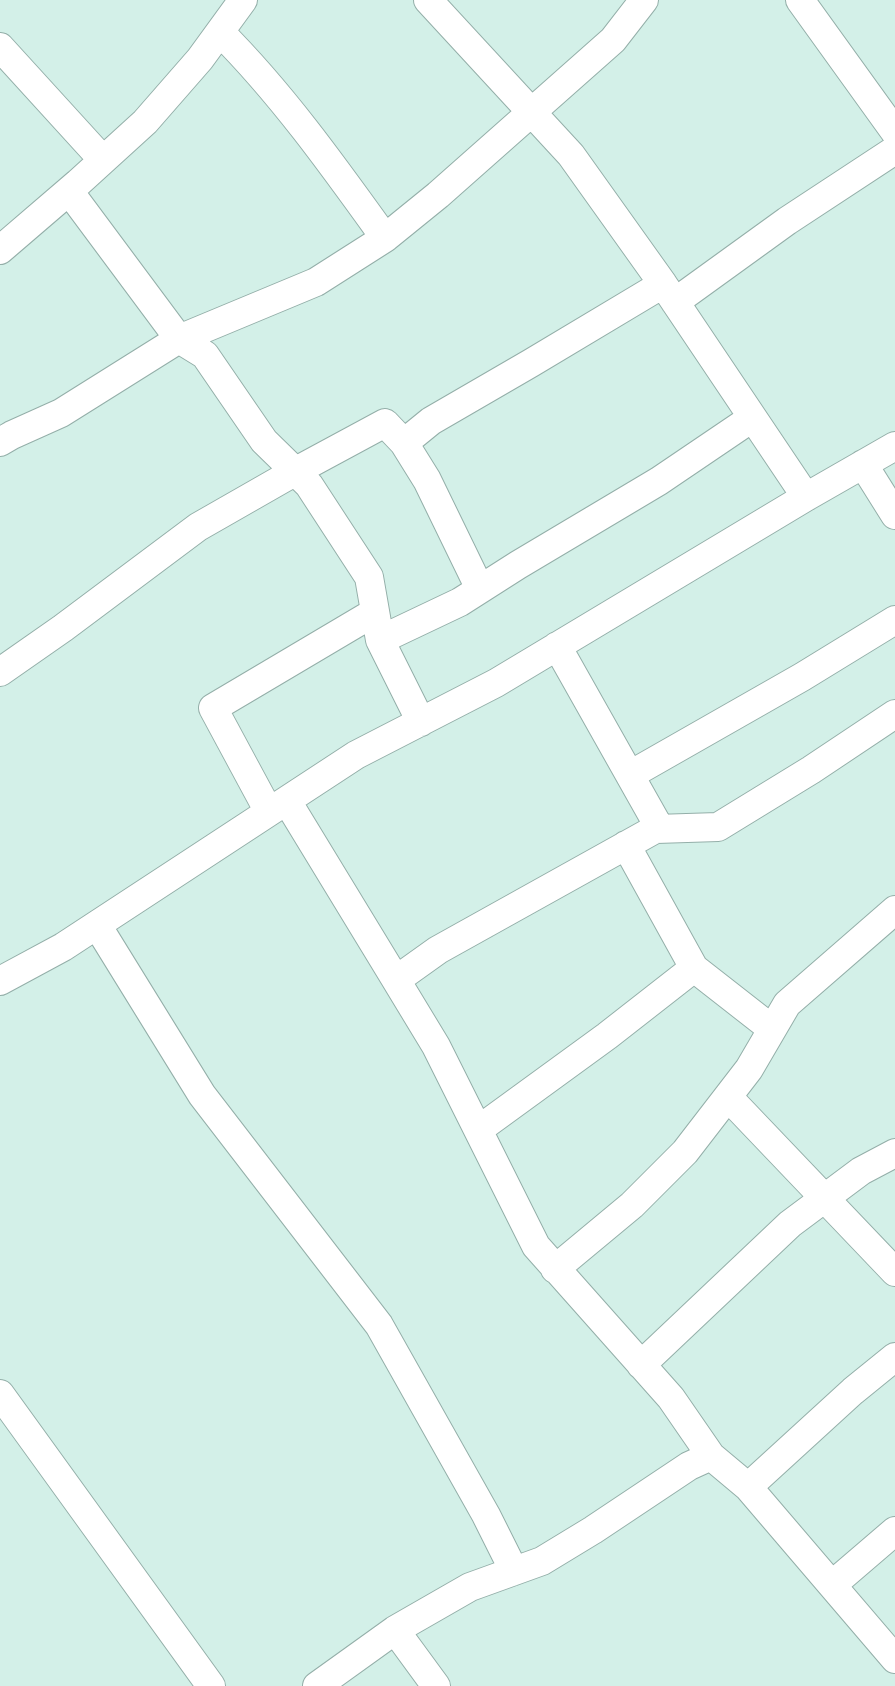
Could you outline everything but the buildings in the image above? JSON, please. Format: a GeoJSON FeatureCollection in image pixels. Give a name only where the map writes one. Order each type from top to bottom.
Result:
{"type":"FeatureCollection","features":[{"type":"Feature","properties":{"kind":"street"},"geometry":{"type":"LineString","coordinates":[[0,250],[145,122],[200,59],[243,0]]}},
{"type":"Feature","properties":{"kind":"street"},"geometry":{"type":"LineString","coordinates":[[428,0],[571,155],[669,293],[806,497]]}},
{"type":"Feature","properties":{"kind":"street"},"geometry":{"type":"LineString","coordinates":[[0,442],[61,413],[178,339],[316,282],[385,238],[438,195],[613,40],[644,0]]}},
{"type":"Feature","properties":{"kind":"street"},"geometry":{"type":"LineString","coordinates":[[800,0],[895,132]]}},
{"type":"Feature","properties":{"kind":"street"},"geometry":{"type":"LineString","coordinates":[[220,32],[248,60],[286,107],[340,175],[385,238]]}},
{"type":"Feature","properties":{"kind":"street"},"geometry":{"type":"LineString","coordinates":[[0,47],[103,160]]}},
{"type":"Feature","properties":{"kind":"street"},"geometry":{"type":"LineString","coordinates":[[404,443],[431,420],[523,368],[669,293],[787,221],[895,150]]}},
{"type":"Feature","properties":{"kind":"street"},"geometry":{"type":"LineString","coordinates":[[69,191],[178,339],[205,355],[264,441],[310,485],[369,577],[380,640],[421,722]]}},
{"type":"Feature","properties":{"kind":"street"},"geometry":{"type":"LineString","coordinates":[[380,640],[460,602],[659,481],[752,418]]}},
{"type":"Feature","properties":{"kind":"street"},"geometry":{"type":"LineString","coordinates":[[0,672],[63,628],[198,527],[385,423],[404,443],[426,480],[480,589]]}},
{"type":"Feature","properties":{"kind":"street"},"geometry":{"type":"LineString","coordinates":[[0,981],[63,947],[356,755],[496,683],[806,497],[895,446]]}},
{"type":"Feature","properties":{"kind":"street"},"geometry":{"type":"LineString","coordinates":[[863,464],[895,515]]}},
{"type":"Feature","properties":{"kind":"street"},"geometry":{"type":"LineString","coordinates":[[375,612],[213,708],[396,980],[436,1046],[536,1246],[671,1398],[711,1456],[748,1487],[895,1659]]}},
{"type":"Feature","properties":{"kind":"street"},"geometry":{"type":"LineString","coordinates":[[630,775],[802,677],[895,620]]}},
{"type":"Feature","properties":{"kind":"street"},"geometry":{"type":"LineString","coordinates":[[557,646],[659,827],[656,829]]}},
{"type":"Feature","properties":{"kind":"street"},"geometry":{"type":"LineString","coordinates":[[396,980],[438,950],[656,829],[718,827],[811,770],[895,714]]}},
{"type":"Feature","properties":{"kind":"street"},"geometry":{"type":"LineString","coordinates":[[626,845],[694,968],[772,1029]]}},
{"type":"Feature","properties":{"kind":"street"},"geometry":{"type":"LineString","coordinates":[[555,1269],[632,1205],[686,1152],[749,1069],[787,1004],[895,910]]}},
{"type":"Feature","properties":{"kind":"street"},"geometry":{"type":"LineString","coordinates":[[97,925],[202,1095],[379,1325],[486,1515],[514,1571]]}},
{"type":"Feature","properties":{"kind":"street"},"geometry":{"type":"LineString","coordinates":[[478,1130],[607,1036],[694,968]]}},
{"type":"Feature","properties":{"kind":"street"},"geometry":{"type":"LineString","coordinates":[[728,1097],[895,1272]]}},
{"type":"Feature","properties":{"kind":"street"},"geometry":{"type":"LineString","coordinates":[[641,1365],[790,1224],[861,1172],[895,1152]]}},
{"type":"Feature","properties":{"kind":"street"},"geometry":{"type":"LineString","coordinates":[[748,1487],[853,1391],[895,1357]]}},
{"type":"Feature","properties":{"kind":"street"},"geometry":{"type":"LineString","coordinates":[[0,1394],[211,1686]]}},
{"type":"Feature","properties":{"kind":"street"},"geometry":{"type":"LineString","coordinates":[[317,1686],[395,1630],[470,1587],[542,1560],[594,1530],[689,1466],[711,1456]]}},
{"type":"Feature","properties":{"kind":"street"},"geometry":{"type":"LineString","coordinates":[[832,1585],[895,1531]]}},
{"type":"Feature","properties":{"kind":"street"},"geometry":{"type":"LineString","coordinates":[[395,1630],[436,1686]]}}]}
